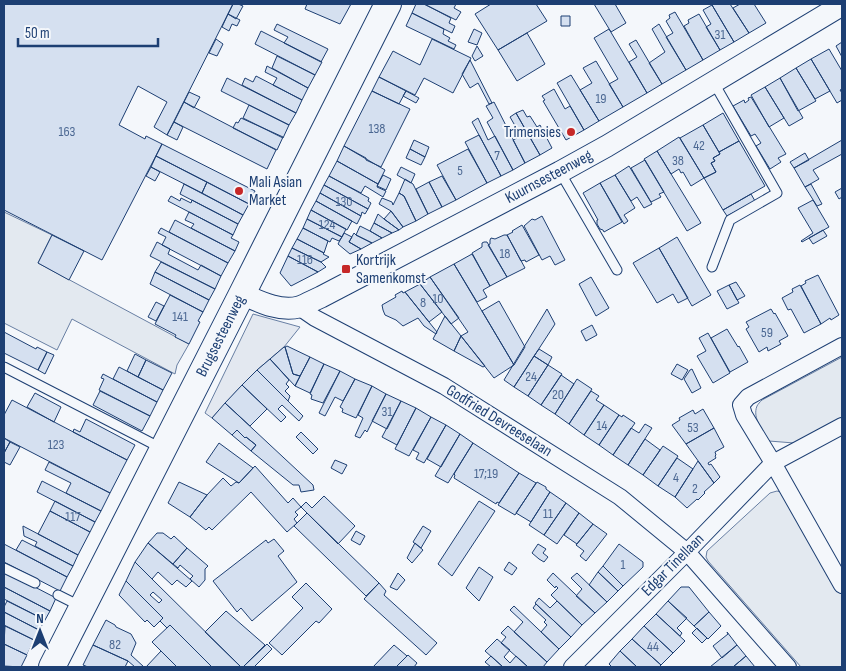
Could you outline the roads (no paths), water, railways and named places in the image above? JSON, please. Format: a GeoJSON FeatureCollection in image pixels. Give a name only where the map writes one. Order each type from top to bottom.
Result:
{"type":"FeatureCollection","features":[{"type":"Feature","properties":{"kind":"main road","name":"Brugsesteenweg"},"geometry":{"type":"LineString","coordinates":[[52,667],[388,4]]}},
{"type":"Feature","properties":{"kind":"street","name":"Kuurnsesteenweg"},"geometry":{"type":"LineString","coordinates":[[242,294],[272,306],[292,308],[299,307],[329,293],[607,146],[842,5]]}},
{"type":"Feature","properties":{"kind":"street","name":"Godfried Devreeselaan"},"geometry":{"type":"LineString","coordinates":[[299,307],[315,318],[452,391],[620,498],[687,552],[788,667]]}},
{"type":"Feature","properties":{"kind":"street"},"geometry":{"type":"LineString","coordinates":[[842,346],[748,397],[741,405],[744,415],[842,584]]}},
{"type":"Feature","properties":{"kind":"street","name":"Edgar Tinellaan"},"geometry":{"type":"LineString","coordinates":[[572,667],[773,463],[842,426]]}},
{"type":"Feature","properties":{"kind":"lane"},"geometry":{"type":"LineString","coordinates":[[712,267],[730,220],[777,193],[714,82]]}},
{"type":"Feature","properties":{"kind":"lane"},"geometry":{"type":"LineString","coordinates":[[560,172],[618,270]]}},
{"type":"Feature","properties":{"kind":"lane"},"geometry":{"type":"LineString","coordinates":[[4,366],[164,449]]}},
{"type":"Feature","properties":{"kind":"lane"},"geometry":{"type":"LineString","coordinates":[[4,568],[35,583]]}},
{"type":"Feature","properties":{"kind":"lane"},"geometry":{"type":"LineString","coordinates":[[58,595],[83,607]]}},
{"type":"Feature","properties":{"kind":"place","name":"Trimensies"},"geometry":{"type":"Point","coordinates":[571,132]}},
{"type":"Feature","properties":{"kind":"place","name":"Mali Asian Market"},"geometry":{"type":"Point","coordinates":[239,191]}},
{"type":"Feature","properties":{"kind":"place","name":"Kortrijk Samenkomst"},"geometry":{"type":"Point","coordinates":[346,269]}}]}
